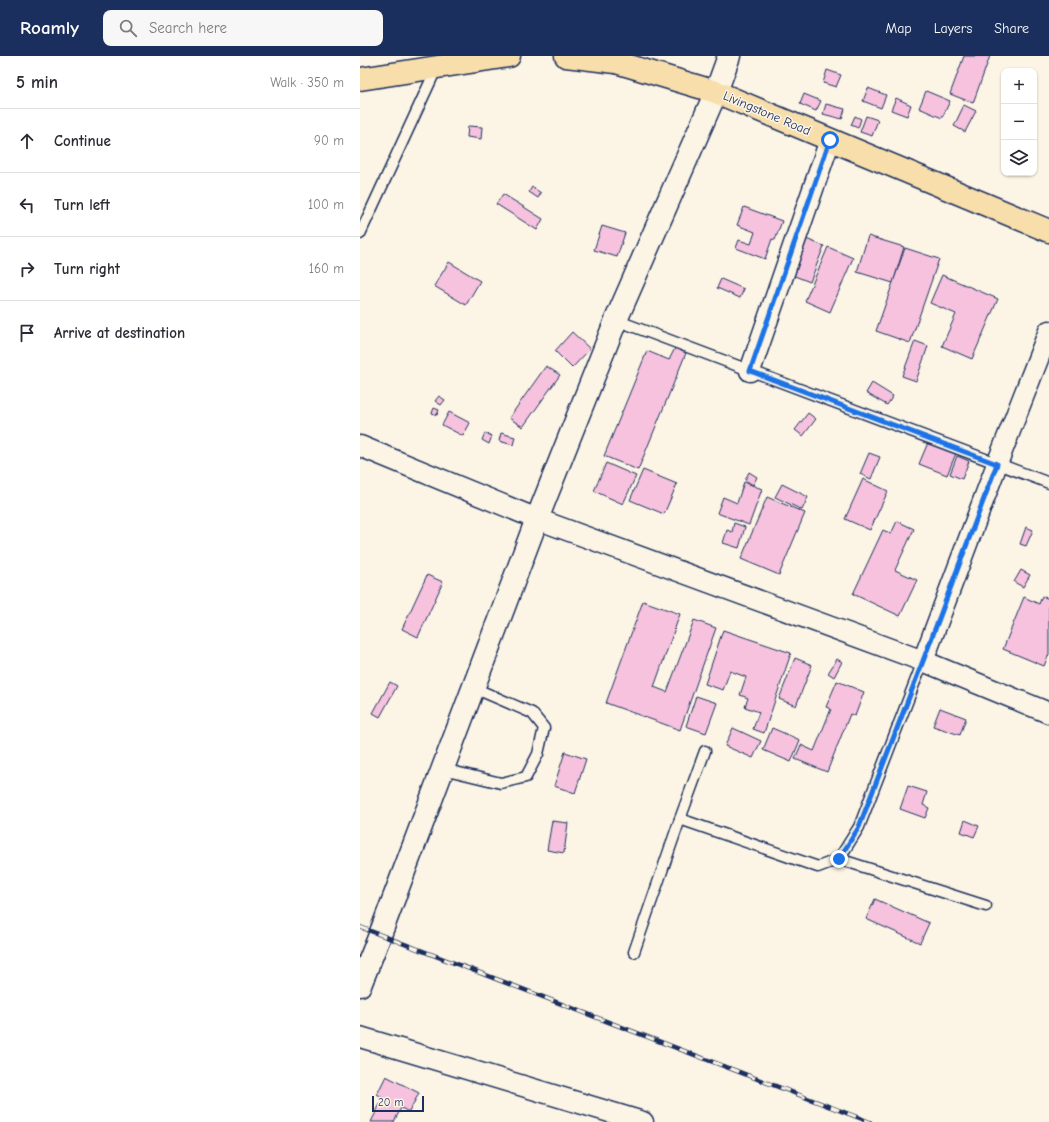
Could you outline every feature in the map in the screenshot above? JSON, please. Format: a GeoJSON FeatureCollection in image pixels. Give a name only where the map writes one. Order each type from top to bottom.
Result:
{"type":"FeatureCollection","features":[{"type":"Feature","properties":{"kind":"highway"},"geometry":{"type":"LineString","coordinates":[[360,79],[509,56]]}},
{"type":"Feature","properties":{"kind":"highway","name":"Livingstone Road"},"geometry":{"type":"LineString","coordinates":[[566,56],[616,62],[716,92],[1049,231]]}},
{"type":"Feature","properties":{"kind":"street"},"geometry":{"type":"LineString","coordinates":[[361,978],[443,769],[537,519],[616,320],[716,92],[729,56]]}},
{"type":"Feature","properties":{"kind":"street"},"geometry":{"type":"LineString","coordinates":[[750,371],[830,140]]}},
{"type":"Feature","properties":{"kind":"street"},"geometry":{"type":"LineString","coordinates":[[923,661],[997,464],[1049,332]]}},
{"type":"Feature","properties":{"kind":"street"},"geometry":{"type":"LineString","coordinates":[[360,446],[537,519],[923,661],[1049,713]]}},
{"type":"Feature","properties":{"kind":"street"},"geometry":{"type":"LineString","coordinates":[[360,1036],[644,1122]]}},
{"type":"Feature","properties":{"kind":"lane"},"geometry":{"type":"LineString","coordinates":[[360,234],[437,67]]}},
{"type":"Feature","properties":{"kind":"lane"},"geometry":{"type":"LineString","coordinates":[[616,320],[1049,483]]}},
{"type":"Feature","properties":{"kind":"lane"},"geometry":{"type":"LineString","coordinates":[[680,819],[818,867],[839,859],[859,827],[923,661]]}},
{"type":"Feature","properties":{"kind":"lane"},"geometry":{"type":"LineString","coordinates":[[443,769],[501,783],[526,777],[538,754],[544,728],[532,713],[474,688]]}},
{"type":"Feature","properties":{"kind":"lane"},"geometry":{"type":"LineString","coordinates":[[634,952],[705,751]]}},
{"type":"Feature","properties":{"kind":"lane"},"geometry":{"type":"LineString","coordinates":[[839,859],[986,906]]}},
{"type":"Feature","properties":{"kind":"building"},"geometry":{"type":"Polygon","coordinates":[[[964,56],[990,56],[973,103],[950,94],[964,56]]]}},
{"type":"Feature","properties":{"kind":"building"},"geometry":{"type":"Polygon","coordinates":[[[827,70],[841,75],[836,87],[823,83],[827,70]]]}},
{"type":"Feature","properties":{"kind":"building"},"geometry":{"type":"Polygon","coordinates":[[[868,88],[886,95],[881,108],[863,101],[868,88]]]}},
{"type":"Feature","properties":{"kind":"building"},"geometry":{"type":"Polygon","coordinates":[[[926,91],[950,101],[942,118],[919,108],[926,91]]]}},
{"type":"Feature","properties":{"kind":"building"},"geometry":{"type":"Polygon","coordinates":[[[804,94],[821,101],[816,111],[800,104],[804,94]]]}},
{"type":"Feature","properties":{"kind":"building"},"geometry":{"type":"Polygon","coordinates":[[[896,98],[911,105],[907,116],[891,110],[896,98]]]}},
{"type":"Feature","properties":{"kind":"building"},"geometry":{"type":"Polygon","coordinates":[[[826,104],[845,109],[842,119],[823,114],[826,104]]]}},
{"type":"Feature","properties":{"kind":"building"},"geometry":{"type":"Polygon","coordinates":[[[964,105],[976,111],[965,132],[954,126],[964,105]]]}},
{"type":"Feature","properties":{"kind":"building"},"geometry":{"type":"Polygon","coordinates":[[[855,116],[861,119],[858,128],[851,125],[855,116]]]}},
{"type":"Feature","properties":{"kind":"building"},"geometry":{"type":"Polygon","coordinates":[[[866,116],[878,120],[872,136],[860,132],[866,116]]]}},
{"type":"Feature","properties":{"kind":"building"},"geometry":{"type":"Polygon","coordinates":[[[468,126],[482,127],[481,139],[467,137],[468,126]]]}},
{"type":"Feature","properties":{"kind":"building"},"geometry":{"type":"Polygon","coordinates":[[[532,187],[541,193],[538,198],[529,192],[532,187]]]}},
{"type":"Feature","properties":{"kind":"building"},"geometry":{"type":"Polygon","coordinates":[[[503,194],[543,219],[537,230],[496,204],[503,194]]]}},
{"type":"Feature","properties":{"kind":"building"},"geometry":{"type":"Polygon","coordinates":[[[744,207],[782,221],[775,240],[772,239],[765,259],[736,248],[739,240],[751,244],[755,232],[737,225],[744,207]]]}},
{"type":"Feature","properties":{"kind":"building"},"geometry":{"type":"Polygon","coordinates":[[[602,226],[625,233],[617,257],[594,250],[602,226]]]}},
{"type":"Feature","properties":{"kind":"building"},"geometry":{"type":"Polygon","coordinates":[[[868,236],[904,247],[893,283],[857,272],[868,236]]]}},
{"type":"Feature","properties":{"kind":"building"},"geometry":{"type":"Polygon","coordinates":[[[806,239],[824,246],[810,282],[792,275],[806,239]]]}},
{"type":"Feature","properties":{"kind":"building"},"geometry":{"type":"Polygon","coordinates":[[[828,247],[853,258],[830,312],[805,301],[828,247]]]}},
{"type":"Feature","properties":{"kind":"building"},"geometry":{"type":"Polygon","coordinates":[[[905,248],[939,259],[910,343],[876,331],[905,248]]]}},
{"type":"Feature","properties":{"kind":"building"},"geometry":{"type":"Polygon","coordinates":[[[449,262],[480,281],[466,305],[434,286],[449,262]]]}},
{"type":"Feature","properties":{"kind":"building"},"geometry":{"type":"Polygon","coordinates":[[[942,275],[998,299],[972,359],[942,346],[956,314],[930,303],[942,275]]]}},
{"type":"Feature","properties":{"kind":"building"},"geometry":{"type":"Polygon","coordinates":[[[721,279],[744,289],[740,298],[717,288],[721,279]]]}},
{"type":"Feature","properties":{"kind":"building"},"geometry":{"type":"Polygon","coordinates":[[[572,332],[590,349],[572,368],[555,351],[572,332]]]}},
{"type":"Feature","properties":{"kind":"building"},"geometry":{"type":"Polygon","coordinates":[[[915,341],[928,346],[916,381],[902,376],[915,341]]]}},
{"type":"Feature","properties":{"kind":"building"},"geometry":{"type":"Polygon","coordinates":[[[675,348],[686,353],[638,470],[604,456],[647,351],[669,360],[675,348]]]}},
{"type":"Feature","properties":{"kind":"building"},"geometry":{"type":"Polygon","coordinates":[[[546,366],[560,375],[523,427],[509,418],[546,366]]]}},
{"type":"Feature","properties":{"kind":"building"},"geometry":{"type":"Polygon","coordinates":[[[872,383],[893,396],[887,405],[866,393],[872,383]]]}},
{"type":"Feature","properties":{"kind":"building"},"geometry":{"type":"Polygon","coordinates":[[[439,396],[445,400],[441,405],[435,401],[439,396]]]}},
{"type":"Feature","properties":{"kind":"building"},"geometry":{"type":"Polygon","coordinates":[[[434,408],[439,410],[437,415],[432,413],[434,408]]]}},
{"type":"Feature","properties":{"kind":"building"},"geometry":{"type":"Polygon","coordinates":[[[449,412],[470,423],[463,436],[442,425],[449,412]]]}},
{"type":"Feature","properties":{"kind":"building"},"geometry":{"type":"Polygon","coordinates":[[[808,413],[816,419],[803,436],[795,430],[808,413]]]}},
{"type":"Feature","properties":{"kind":"building"},"geometry":{"type":"Polygon","coordinates":[[[485,433],[492,436],[489,444],[482,440],[485,433]]]}},
{"type":"Feature","properties":{"kind":"building"},"geometry":{"type":"Polygon","coordinates":[[[501,433],[515,437],[513,445],[499,441],[501,433]]]}},
{"type":"Feature","properties":{"kind":"building"},"geometry":{"type":"Polygon","coordinates":[[[929,440],[957,451],[947,475],[919,464],[929,440]]]}},
{"type":"Feature","properties":{"kind":"building"},"geometry":{"type":"Polygon","coordinates":[[[869,453],[880,457],[871,479],[860,474],[869,453]]]}},
{"type":"Feature","properties":{"kind":"building"},"geometry":{"type":"Polygon","coordinates":[[[957,456],[969,461],[962,479],[950,474],[957,456]]]}},
{"type":"Feature","properties":{"kind":"building"},"geometry":{"type":"Polygon","coordinates":[[[606,463],[636,476],[623,504],[594,491],[606,463]]]}},
{"type":"Feature","properties":{"kind":"building"},"geometry":{"type":"Polygon","coordinates":[[[643,470],[677,484],[664,514],[630,500],[643,470]]]}},
{"type":"Feature","properties":{"kind":"building"},"geometry":{"type":"Polygon","coordinates":[[[749,472],[757,477],[753,485],[745,480],[749,472]]]}},
{"type":"Feature","properties":{"kind":"building"},"geometry":{"type":"Polygon","coordinates":[[[863,479],[888,491],[870,530],[845,519],[863,479]]]}},
{"type":"Feature","properties":{"kind":"building"},"geometry":{"type":"Polygon","coordinates":[[[744,482],[762,489],[749,525],[717,513],[723,497],[737,503],[744,482]]]}},
{"type":"Feature","properties":{"kind":"building"},"geometry":{"type":"Polygon","coordinates":[[[782,484],[808,497],[802,510],[775,497],[782,484]]]}},
{"type":"Feature","properties":{"kind":"building"},"geometry":{"type":"Polygon","coordinates":[[[767,497],[805,513],[779,575],[741,559],[767,497]]]}},
{"type":"Feature","properties":{"kind":"building"},"geometry":{"type":"Polygon","coordinates":[[[897,521],[914,529],[895,570],[917,580],[900,616],[853,594],[883,530],[891,534],[897,521]]]}},
{"type":"Feature","properties":{"kind":"building"},"geometry":{"type":"Polygon","coordinates":[[[734,523],[745,527],[739,548],[723,543],[727,530],[732,532],[734,523]]]}},
{"type":"Feature","properties":{"kind":"building"},"geometry":{"type":"Polygon","coordinates":[[[1026,527],[1033,530],[1026,546],[1020,544],[1026,527]]]}},
{"type":"Feature","properties":{"kind":"building"},"geometry":{"type":"Polygon","coordinates":[[[1021,570],[1030,575],[1023,587],[1014,582],[1021,570]]]}},
{"type":"Feature","properties":{"kind":"building"},"geometry":{"type":"Polygon","coordinates":[[[427,575],[443,582],[418,637],[402,629],[427,575]]]}},
{"type":"Feature","properties":{"kind":"building"},"geometry":{"type":"Polygon","coordinates":[[[1042,596],[1049,599],[1049,654],[1044,666],[1003,649],[1024,597],[1039,604],[1042,596]]]}},
{"type":"Feature","properties":{"kind":"building"},"geometry":{"type":"Polygon","coordinates":[[[643,601],[680,614],[654,687],[667,692],[694,620],[716,628],[680,730],[606,703],[643,601]]]}},
{"type":"Feature","properties":{"kind":"building"},"geometry":{"type":"Polygon","coordinates":[[[723,630],[791,653],[764,733],[753,729],[759,712],[745,707],[748,698],[740,695],[746,677],[730,671],[723,690],[705,684],[723,630]]]}},
{"type":"Feature","properties":{"kind":"building"},"geometry":{"type":"Polygon","coordinates":[[[795,658],[812,665],[796,706],[779,699],[795,658]]]}},
{"type":"Feature","properties":{"kind":"building"},"geometry":{"type":"Polygon","coordinates":[[[837,659],[842,662],[834,677],[828,673],[837,659]]]}},
{"type":"Feature","properties":{"kind":"building"},"geometry":{"type":"Polygon","coordinates":[[[837,681],[864,692],[855,716],[850,714],[827,772],[795,759],[801,745],[814,751],[831,709],[826,707],[837,681]]]}},
{"type":"Feature","properties":{"kind":"building"},"geometry":{"type":"Polygon","coordinates":[[[390,682],[397,686],[380,717],[373,713],[390,682]]]}},
{"type":"Feature","properties":{"kind":"building"},"geometry":{"type":"Polygon","coordinates":[[[696,696],[717,703],[706,733],[686,726],[696,696]]]}},
{"type":"Feature","properties":{"kind":"building"},"geometry":{"type":"Polygon","coordinates":[[[940,708],[966,718],[960,735],[933,726],[940,708]]]}},
{"type":"Feature","properties":{"kind":"building"},"geometry":{"type":"Polygon","coordinates":[[[733,728],[761,741],[753,758],[725,746],[733,728]]]}},
{"type":"Feature","properties":{"kind":"building"},"geometry":{"type":"Polygon","coordinates":[[[772,728],[800,740],[791,762],[763,750],[772,728]]]}},
{"type":"Feature","properties":{"kind":"building"},"geometry":{"type":"Polygon","coordinates":[[[565,752],[586,759],[575,793],[554,786],[565,752]]]}},
{"type":"Feature","properties":{"kind":"building"},"geometry":{"type":"Polygon","coordinates":[[[908,786],[927,792],[923,805],[929,808],[925,818],[900,809],[908,786]]]}},
{"type":"Feature","properties":{"kind":"building"},"geometry":{"type":"Polygon","coordinates":[[[965,820],[979,826],[974,837],[961,832],[965,820]]]}},
{"type":"Feature","properties":{"kind":"building"},"geometry":{"type":"Polygon","coordinates":[[[552,821],[568,823],[564,853],[547,850],[552,821]]]}},
{"type":"Feature","properties":{"kind":"building"},"geometry":{"type":"Polygon","coordinates":[[[875,899],[929,923],[920,943],[866,919],[875,899]]]}},
{"type":"Feature","properties":{"kind":"building"},"geometry":{"type":"Polygon","coordinates":[[[386,1076],[419,1093],[409,1112],[401,1108],[394,1122],[371,1122],[383,1098],[377,1094],[386,1076]]]}},
{"type":"Feature","properties":{"kind":"railway"},"geometry":{"type":"LineString","coordinates":[[360,927],[870,1122]]}},
{"type":"Feature","properties":{"kind":"route"},"geometry":{"type":"LineString","coordinates":[[830,140],[750,371],[997,464],[859,827],[839,859]]}}]}
